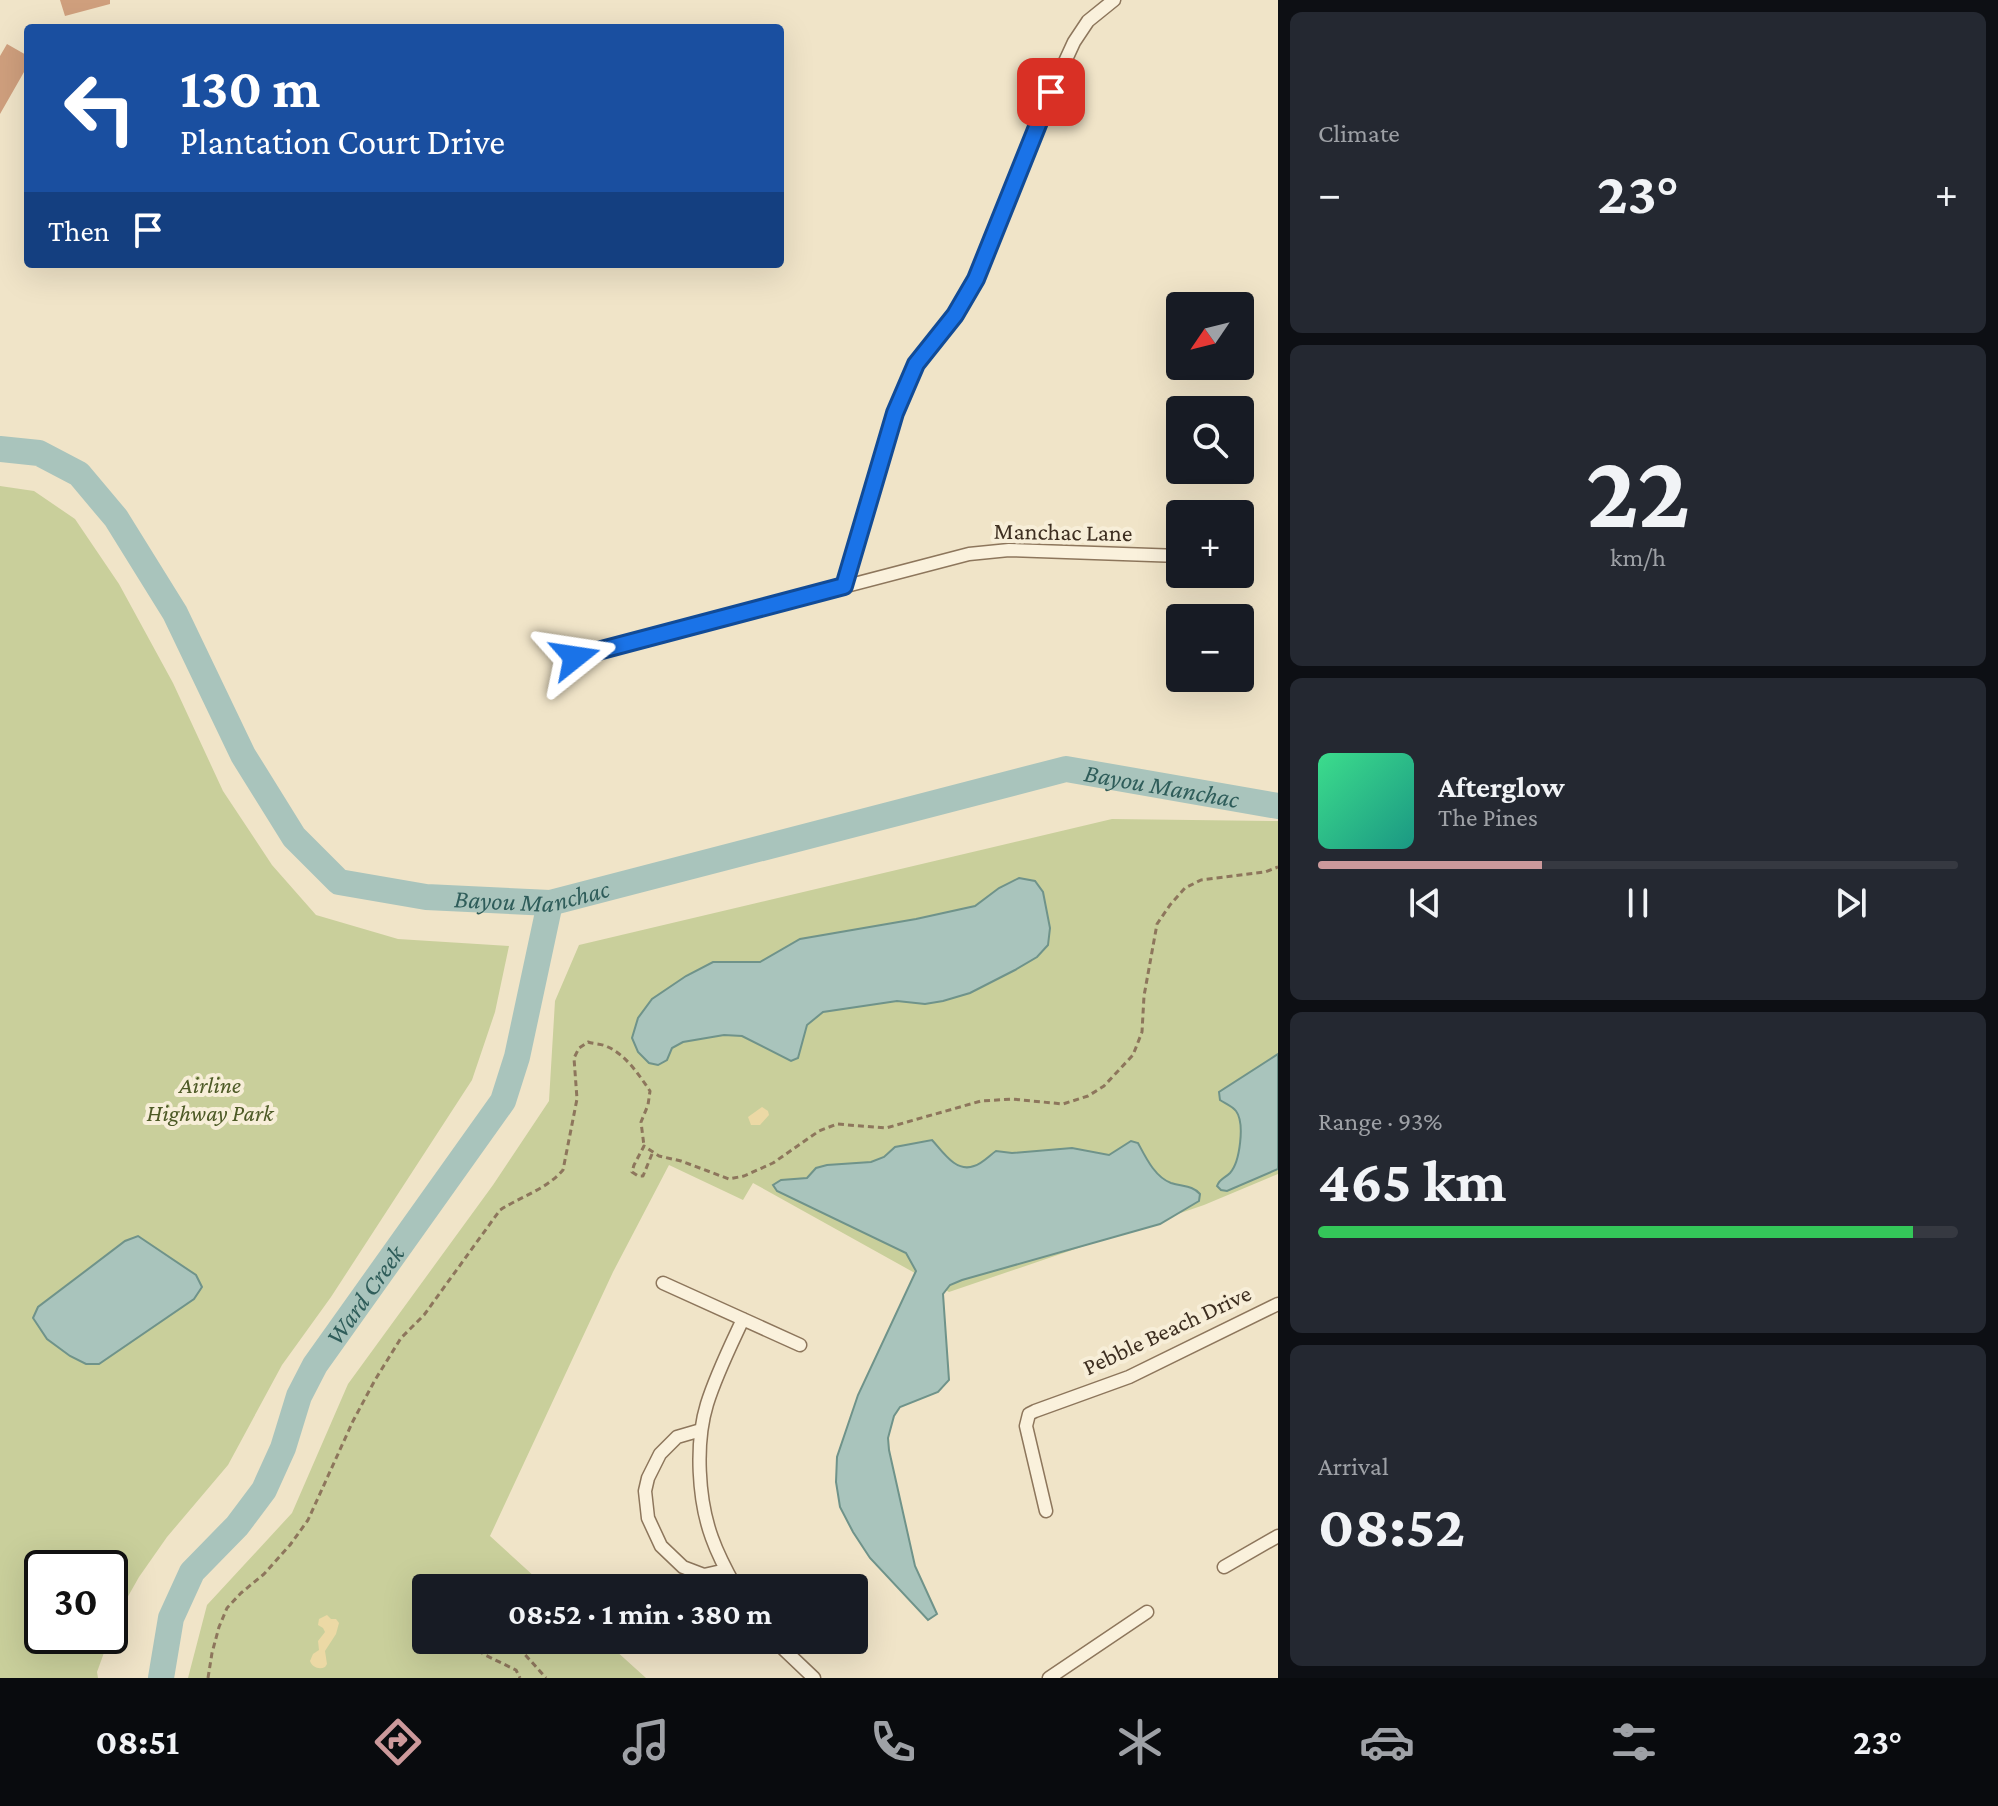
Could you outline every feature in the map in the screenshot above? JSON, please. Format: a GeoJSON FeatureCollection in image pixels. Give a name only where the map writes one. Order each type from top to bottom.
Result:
{"type":"FeatureCollection","features":[{"type":"Feature","properties":{"kind":"street"},"geometry":{"type":"LineString","coordinates":[[844,586],[906,385],[916,364],[955,315],[976,279],[1074,42],[1088,21],[1114,0]]}},
{"type":"Feature","properties":{"kind":"street","name":"Manchac Lane"},"geometry":{"type":"LineString","coordinates":[[575,657],[969,554],[1009,550],[1166,556]]}},
{"type":"Feature","properties":{"kind":"street"},"geometry":{"type":"LineString","coordinates":[[663,1283],[800,1345]]}},
{"type":"Feature","properties":{"kind":"street","name":"Pebble Beach Drive"},"geometry":{"type":"LineString","coordinates":[[1046,1511],[1026,1426],[1029,1414],[1129,1377],[1278,1304]]}},
{"type":"Feature","properties":{"kind":"street"},"geometry":{"type":"LineString","coordinates":[[728,1574],[711,1537],[703,1506],[701,1430],[711,1392],[743,1319]]}},
{"type":"Feature","properties":{"kind":"street"},"geometry":{"type":"LineString","coordinates":[[701,1430],[677,1437],[660,1454],[645,1491],[648,1518],[661,1546],[683,1567],[704,1575],[726,1570]]}},
{"type":"Feature","properties":{"kind":"street"},"geometry":{"type":"LineString","coordinates":[[1224,1567],[1278,1536]]}},
{"type":"Feature","properties":{"kind":"street"},"geometry":{"type":"LineString","coordinates":[[1049,1678],[1147,1612]]}},
{"type":"Feature","properties":{"kind":"street"},"geometry":{"type":"LineString","coordinates":[[789,1654],[814,1678]]}},
{"type":"Feature","properties":{"kind":"path"},"geometry":{"type":"LineString","coordinates":[[644,1146],[652,1154],[667,1160],[681,1161],[729,1179],[773,1163],[819,1131],[837,1124],[886,1128],[981,1101],[1012,1099],[1063,1104],[1088,1096],[1104,1086],[1133,1055],[1142,1032],[1144,996],[1157,924],[1170,905],[1185,888],[1201,880],[1265,872],[1278,867]]}},
{"type":"Feature","properties":{"kind":"path"},"geometry":{"type":"LineString","coordinates":[[208,1678],[219,1627],[227,1608],[264,1574],[308,1520],[353,1421],[401,1338],[424,1315],[500,1210],[557,1177],[563,1170],[577,1099],[574,1058],[579,1048],[588,1042],[607,1046],[616,1053],[639,1074],[650,1091],[641,1122],[644,1146],[632,1172],[643,1176],[652,1154]]}},
{"type":"Feature","properties":{"kind":"path"},"geometry":{"type":"LineString","coordinates":[[483,1654],[516,1670],[520,1678]]}},
{"type":"Feature","properties":{"kind":"path"},"geometry":{"type":"LineString","coordinates":[[525,1654],[546,1678]]}},
{"type":"Feature","properties":{"kind":"green space","name":"Airline Highway Park"},"geometry":{"type":"Polygon","coordinates":[[[0,486],[34,491],[75,519],[119,584],[173,683],[223,791],[272,865],[316,915],[398,939],[509,946],[495,1012],[472,1080],[331,1297],[282,1365],[228,1465],[167,1537],[128,1596],[128,1550],[24,1550],[24,1654],[104,1654],[98,1678],[0,1678],[0,486]]]}},
{"type":"Feature","properties":{"kind":"green space"},"geometry":{"type":"Polygon","coordinates":[[[1112,819],[1278,821],[1278,1174],[1204,1205],[949,1292],[753,1183],[743,1200],[669,1165],[613,1272],[490,1536],[532,1574],[412,1574],[412,1654],[619,1654],[646,1678],[188,1678],[207,1605],[292,1513],[348,1384],[493,1185],[549,1101],[555,1001],[579,945],[1112,819]]]}},
{"type":"Feature","properties":{"kind":"sand"},"geometry":{"type":"Polygon","coordinates":[[[762,1107],[769,1115],[760,1125],[751,1125],[748,1117],[762,1107]]]}},
{"type":"Feature","properties":{"kind":"sand"},"geometry":{"type":"Polygon","coordinates":[[[327,1615],[339,1623],[325,1651],[327,1664],[318,1668],[310,1661],[319,1650],[318,1641],[325,1632],[318,1625],[319,1619],[327,1615]]]}},
{"type":"Feature","properties":{"kind":"water"},"geometry":{"type":"Polygon","coordinates":[[[1019,878],[1035,881],[1043,892],[1050,928],[1048,945],[1037,957],[970,993],[925,1004],[897,1001],[823,1012],[807,1025],[798,1058],[791,1061],[742,1036],[724,1035],[683,1042],[672,1048],[667,1060],[658,1065],[649,1063],[638,1052],[632,1038],[638,1018],[652,999],[713,962],[760,962],[800,939],[975,906],[1019,878]]]}},
{"type":"Feature","properties":{"kind":"water"},"geometry":{"type":"Polygon","coordinates":[[[1278,1054],[1278,1169],[1227,1191],[1221,1190],[1217,1186],[1233,1168],[1241,1133],[1236,1111],[1220,1100],[1219,1092],[1278,1054]]]}},
{"type":"Feature","properties":{"kind":"water"},"geometry":{"type":"Polygon","coordinates":[[[932,1140],[961,1167],[974,1166],[996,1151],[1012,1153],[1072,1148],[1109,1155],[1131,1141],[1138,1143],[1160,1176],[1200,1194],[1199,1201],[1160,1224],[962,1280],[950,1285],[943,1294],[949,1380],[938,1392],[900,1407],[888,1438],[915,1566],[937,1614],[928,1620],[870,1558],[840,1507],[836,1482],[837,1457],[858,1395],[916,1271],[906,1253],[777,1191],[773,1185],[781,1180],[807,1178],[816,1168],[871,1162],[884,1157],[895,1147],[932,1140]]]}},
{"type":"Feature","properties":{"kind":"water"},"geometry":{"type":"Polygon","coordinates":[[[138,1236],[196,1275],[202,1287],[194,1299],[99,1364],[86,1364],[47,1339],[33,1318],[38,1307],[125,1241],[138,1236]]]}},
{"type":"Feature","properties":{"kind":"building"},"geometry":{"type":"Polygon","coordinates":[[[60,0],[110,0],[110,4],[65,16],[60,0]]]}},
{"type":"Feature","properties":{"kind":"building"},"geometry":{"type":"Polygon","coordinates":[[[7,44],[24,54],[24,72],[0,114],[0,56],[7,44]]]}},
{"type":"Feature","properties":{"kind":"waterway","name":"Bayou Manchac"},"geometry":{"type":"LineString","coordinates":[[0,449],[39,453],[79,474],[116,518],[175,613],[243,755],[294,837],[339,882],[426,897],[550,903],[1066,769],[1278,806]]}},
{"type":"Feature","properties":{"kind":"waterway","name":"Ward Creek"},"geometry":{"type":"LineString","coordinates":[[161,1678],[171,1618],[192,1572],[237,1526],[264,1490],[283,1448],[299,1396],[315,1365],[503,1101],[517,1057],[550,903]]}},
{"type":"Feature","properties":{"kind":"route"},"geometry":{"type":"LineString","coordinates":[[575,657],[844,586],[906,385],[916,364],[955,315],[976,279],[1051,92]]}}]}
